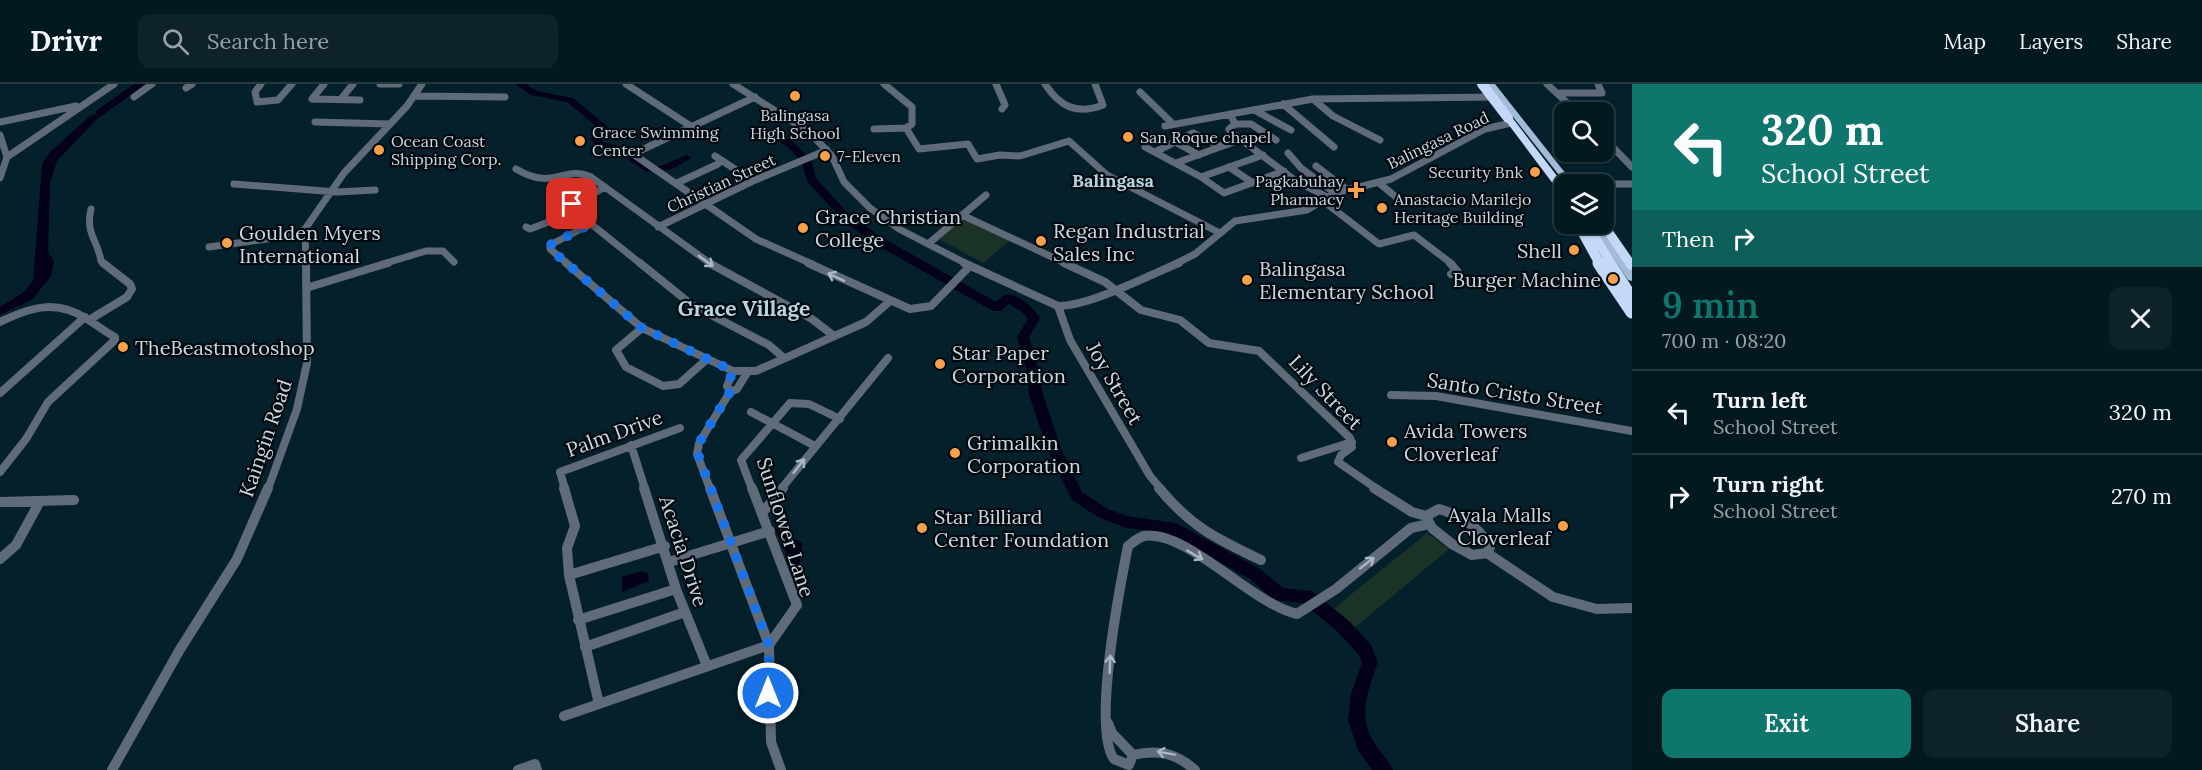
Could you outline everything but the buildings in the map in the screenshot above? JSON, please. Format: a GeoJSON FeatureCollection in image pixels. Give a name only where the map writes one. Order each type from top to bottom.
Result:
{"type":"FeatureCollection","features":[{"type":"Feature","properties":{"kind":"highway"},"geometry":{"type":"LineString","coordinates":[[1482,84],[1556,174]]}},
{"type":"Feature","properties":{"kind":"highway"},"geometry":{"type":"LineString","coordinates":[[1490,84],[1557,174]]}},
{"type":"Feature","properties":{"kind":"highway"},"geometry":{"type":"LineString","coordinates":[[1585,234],[1602,268],[1632,312]]}},
{"type":"Feature","properties":{"kind":"highway"},"geometry":{"type":"LineString","coordinates":[[1593,234],[1632,297]]}},
{"type":"Feature","properties":{"kind":"highway"},"geometry":{"type":"LineString","coordinates":[[1602,234],[1632,279]]}},
{"type":"Feature","properties":{"kind":"highway"},"geometry":{"type":"LineString","coordinates":[[1610,234],[1632,266]]}},
{"type":"Feature","properties":{"kind":"main road"},"geometry":{"type":"LineString","coordinates":[[1482,84],[1496,97],[1557,174]]}},
{"type":"Feature","properties":{"kind":"main road"},"geometry":{"type":"LineString","coordinates":[[1490,84],[1511,123],[1556,174]]}},
{"type":"Feature","properties":{"kind":"street"},"geometry":{"type":"LineString","coordinates":[[7,157],[114,84]]}},
{"type":"Feature","properties":{"kind":"street"},"geometry":{"type":"LineString","coordinates":[[134,97],[152,84]]}},
{"type":"Feature","properties":{"kind":"street"},"geometry":{"type":"LineString","coordinates":[[261,84],[255,92],[255,100],[278,100],[292,84]]}},
{"type":"Feature","properties":{"kind":"street"},"geometry":{"type":"LineString","coordinates":[[324,84],[312,99],[360,100]]}},
{"type":"Feature","properties":{"kind":"street"},"geometry":{"type":"LineString","coordinates":[[341,99],[353,84]]}},
{"type":"Feature","properties":{"kind":"street"},"geometry":{"type":"LineString","coordinates":[[380,84],[399,84]]}},
{"type":"Feature","properties":{"kind":"street"},"geometry":{"type":"LineString","coordinates":[[209,247],[304,234],[349,167],[390,124],[422,84]]}},
{"type":"Feature","properties":{"kind":"street"},"geometry":{"type":"LineString","coordinates":[[626,84],[692,127]]}},
{"type":"Feature","properties":{"kind":"street"},"geometry":{"type":"LineString","coordinates":[[733,84],[809,132],[827,150],[844,182],[870,208],[899,229],[970,266],[1058,306]]}},
{"type":"Feature","properties":{"kind":"street"},"geometry":{"type":"LineString","coordinates":[[874,129],[906,128],[912,124],[912,107],[884,84]]}},
{"type":"Feature","properties":{"kind":"street"},"geometry":{"type":"LineString","coordinates":[[996,84],[1005,105],[1002,110]]}},
{"type":"Feature","properties":{"kind":"street"},"geometry":{"type":"LineString","coordinates":[[1046,84],[1054,100],[1072,109],[1089,109],[1103,105],[1095,84]]}},
{"type":"Feature","properties":{"kind":"street"},"geometry":{"type":"LineString","coordinates":[[1547,84],[1566,102]]}},
{"type":"Feature","properties":{"kind":"street"},"geometry":{"type":"LineString","coordinates":[[1557,93],[1594,95],[1602,93],[1599,86],[1592,84]]}},
{"type":"Feature","properties":{"kind":"street"},"geometry":{"type":"LineString","coordinates":[[1140,92],[1173,124]]}},
{"type":"Feature","properties":{"kind":"street"},"geometry":{"type":"LineString","coordinates":[[414,96],[505,97]]}},
{"type":"Feature","properties":{"kind":"street"},"geometry":{"type":"LineString","coordinates":[[755,97],[633,154],[756,239],[910,309],[931,306],[970,266]]}},
{"type":"Feature","properties":{"kind":"street"},"geometry":{"type":"LineString","coordinates":[[1165,126],[1313,99],[1496,97]]}},
{"type":"Feature","properties":{"kind":"street"},"geometry":{"type":"LineString","coordinates":[[1313,99],[1333,116],[1380,140]]}},
{"type":"Feature","properties":{"kind":"street"},"geometry":{"type":"LineString","coordinates":[[1283,104],[1334,147]]}},
{"type":"Feature","properties":{"kind":"street"},"geometry":{"type":"LineString","coordinates":[[0,122],[81,105]]}},
{"type":"Feature","properties":{"kind":"street"},"geometry":{"type":"LineString","coordinates":[[1254,110],[1291,130]]}},
{"type":"Feature","properties":{"kind":"street"},"geometry":{"type":"LineString","coordinates":[[1230,114],[1235,124]]}},
{"type":"Feature","properties":{"kind":"street"},"geometry":{"type":"LineString","coordinates":[[315,122],[390,124]]}},
{"type":"Feature","properties":{"kind":"street"},"geometry":{"type":"LineString","coordinates":[[1276,140],[1251,123],[1235,124],[1229,131],[1296,181],[1325,198],[1379,244],[1414,235],[1454,266],[1457,271],[1451,273]]}},
{"type":"Feature","properties":{"kind":"street","name":"Balingasa Road"},"geometry":{"type":"LineString","coordinates":[[1058,306],[1068,306],[1116,289],[1183,261],[1242,219],[1307,210],[1335,193],[1379,183],[1427,162],[1485,129],[1511,123]]}},
{"type":"Feature","properties":{"kind":"street"},"geometry":{"type":"LineString","coordinates":[[906,128],[919,149],[968,144],[977,159],[997,155],[1020,156],[1069,141],[1107,175],[1221,233]]}},
{"type":"Feature","properties":{"kind":"street"},"geometry":{"type":"LineString","coordinates":[[1155,152],[1195,134],[1220,146]]}},
{"type":"Feature","properties":{"kind":"street"},"geometry":{"type":"LineString","coordinates":[[0,135],[7,157],[0,178]]}},
{"type":"Feature","properties":{"kind":"street"},"geometry":{"type":"LineString","coordinates":[[1176,163],[1242,139]]}},
{"type":"Feature","properties":{"kind":"street"},"geometry":{"type":"LineString","coordinates":[[1175,142],[1199,154]]}},
{"type":"Feature","properties":{"kind":"street"},"geometry":{"type":"LineString","coordinates":[[1145,147],[1201,177],[1224,193],[1284,171]]}},
{"type":"Feature","properties":{"kind":"street"},"geometry":{"type":"LineString","coordinates":[[1614,148],[1632,167]]}},
{"type":"Feature","properties":{"kind":"street","name":"Christian Street"},"geometry":{"type":"LineString","coordinates":[[658,227],[753,181],[827,150]]}},
{"type":"Feature","properties":{"kind":"street"},"geometry":{"type":"LineString","coordinates":[[1288,153],[1301,168],[1335,193]]}},
{"type":"Feature","properties":{"kind":"street"},"geometry":{"type":"LineString","coordinates":[[1201,177],[1263,155]]}},
{"type":"Feature","properties":{"kind":"street"},"geometry":{"type":"LineString","coordinates":[[715,156],[753,181]]}},
{"type":"Feature","properties":{"kind":"street"},"geometry":{"type":"LineString","coordinates":[[677,183],[718,164]]}},
{"type":"Feature","properties":{"kind":"street"},"geometry":{"type":"LineString","coordinates":[[1316,166],[1346,189]]}},
{"type":"Feature","properties":{"kind":"street"},"geometry":{"type":"LineString","coordinates":[[1229,167],[1253,183]]}},
{"type":"Feature","properties":{"kind":"street"},"geometry":{"type":"LineString","coordinates":[[516,169],[544,180],[579,171],[605,187],[722,272],[812,319],[834,336]]}},
{"type":"Feature","properties":{"kind":"street"},"geometry":{"type":"LineString","coordinates":[[1379,183],[1402,202]]}},
{"type":"Feature","properties":{"kind":"street"},"geometry":{"type":"LineString","coordinates":[[234,184],[331,192],[375,190]]}},
{"type":"Feature","properties":{"kind":"street"},"geometry":{"type":"LineString","coordinates":[[1614,185],[1632,184]]}},
{"type":"Feature","properties":{"kind":"street"},"geometry":{"type":"LineString","coordinates":[[605,187],[570,207],[589,225],[692,305],[768,345],[784,358]]}},
{"type":"Feature","properties":{"kind":"street"},"geometry":{"type":"LineString","coordinates":[[928,244],[986,195]]}},
{"type":"Feature","properties":{"kind":"street"},"geometry":{"type":"LineString","coordinates":[[0,393],[87,319],[127,297],[132,289],[130,284],[101,261],[99,248],[92,243],[89,236],[91,209]]}},
{"type":"Feature","properties":{"kind":"street"},"geometry":{"type":"LineString","coordinates":[[526,227],[530,229],[575,212]]}},
{"type":"Feature","properties":{"kind":"street"},"geometry":{"type":"LineString","coordinates":[[962,215],[1095,276],[1116,289]]}},
{"type":"Feature","properties":{"kind":"street"},"geometry":{"type":"LineString","coordinates":[[589,225],[550,245],[550,249],[642,328],[733,371],[747,373],[834,336],[876,315],[890,301]]}},
{"type":"Feature","properties":{"kind":"street","name":"Kaingin Road"},"geometry":{"type":"LineString","coordinates":[[112,770],[179,651],[237,560],[263,502],[305,382],[307,363],[304,234]]}},
{"type":"Feature","properties":{"kind":"street"},"geometry":{"type":"LineString","coordinates":[[1584,234],[1632,316]]}},
{"type":"Feature","properties":{"kind":"street"},"geometry":{"type":"LineString","coordinates":[[306,288],[426,251],[443,251],[454,262]]}},
{"type":"Feature","properties":{"kind":"street","name":"Lily Street"},"geometry":{"type":"LineString","coordinates":[[1116,289],[1141,310],[1180,320],[1209,343],[1259,351],[1352,442],[1352,447],[1341,455],[1338,462],[1342,467],[1428,520]]}},
{"type":"Feature","properties":{"kind":"street"},"geometry":{"type":"LineString","coordinates":[[0,322],[27,309],[45,304],[59,304],[115,337],[112,344],[48,402],[26,439],[0,472]]}},
{"type":"Feature","properties":{"kind":"street","name":"Joy Street"},"geometry":{"type":"LineString","coordinates":[[1058,306],[1070,340],[1150,476],[1171,502],[1208,535],[1261,560]]}},
{"type":"Feature","properties":{"kind":"street"},"geometry":{"type":"LineString","coordinates":[[642,328],[615,350],[626,367],[663,386],[679,384],[706,360]]}},
{"type":"Feature","properties":{"kind":"street"},"geometry":{"type":"LineString","coordinates":[[763,512],[888,357]]}},
{"type":"Feature","properties":{"kind":"street"},"geometry":{"type":"LineString","coordinates":[[730,392],[727,386],[733,371]]}},
{"type":"Feature","properties":{"kind":"street"},"geometry":{"type":"LineString","coordinates":[[747,373],[737,389],[730,392],[699,443],[698,454],[769,645],[768,716],[775,755],[781,770]]}},
{"type":"Feature","properties":{"kind":"street","name":"Santo Cristo Street"},"geometry":{"type":"LineString","coordinates":[[1391,394],[1436,396],[1632,432]]}},
{"type":"Feature","properties":{"kind":"street"},"geometry":{"type":"LineString","coordinates":[[772,424],[790,403],[809,404],[840,419]]}},
{"type":"Feature","properties":{"kind":"street"},"geometry":{"type":"LineString","coordinates":[[751,412],[815,446]]}},
{"type":"Feature","properties":{"kind":"street","name":"Sunflower Lane"},"geometry":{"type":"LineString","coordinates":[[769,645],[797,605],[741,460],[772,424]]}},
{"type":"Feature","properties":{"kind":"street","name":"Palm Drive"},"geometry":{"type":"LineString","coordinates":[[569,574],[567,548],[575,526],[560,472],[680,428]]}},
{"type":"Feature","properties":{"kind":"street"},"geometry":{"type":"LineString","coordinates":[[1301,458],[1352,442]]}},
{"type":"Feature","properties":{"kind":"street","name":"Acacia Drive"},"geometry":{"type":"LineString","coordinates":[[631,445],[676,589],[707,666]]}},
{"type":"Feature","properties":{"kind":"street"},"geometry":{"type":"LineString","coordinates":[[0,502],[39,503],[74,500]]}},
{"type":"Feature","properties":{"kind":"street"},"geometry":{"type":"LineString","coordinates":[[0,559],[16,545],[39,503]]}},
{"type":"Feature","properties":{"kind":"street"},"geometry":{"type":"LineString","coordinates":[[1108,723],[1119,741],[1130,751],[1132,762],[1125,765],[1118,763],[1106,747],[1111,630],[1131,541],[1139,538],[1168,540],[1219,568],[1280,609],[1293,614],[1311,607],[1411,528],[1428,520],[1439,509],[1457,516],[1487,541],[1490,547],[1486,553]]}},
{"type":"Feature","properties":{"kind":"street"},"geometry":{"type":"LineString","coordinates":[[1428,520],[1472,555],[1486,553],[1553,597],[1597,609],[1631,608]]}},
{"type":"Feature","properties":{"kind":"street"},"geometry":{"type":"LineString","coordinates":[[669,562],[770,531]]}},
{"type":"Feature","properties":{"kind":"street"},"geometry":{"type":"LineString","coordinates":[[600,704],[578,620],[569,574],[664,546]]}},
{"type":"Feature","properties":{"kind":"street"},"geometry":{"type":"LineString","coordinates":[[578,620],[676,589]]}},
{"type":"Feature","properties":{"kind":"street"},"geometry":{"type":"LineString","coordinates":[[585,647],[685,612]]}},
{"type":"Feature","properties":{"kind":"street"},"geometry":{"type":"LineString","coordinates":[[564,716],[769,645]]}},
{"type":"Feature","properties":{"kind":"street"},"geometry":{"type":"LineString","coordinates":[[1130,751],[1173,753],[1195,770]]}},
{"type":"Feature","properties":{"kind":"street"},"geometry":{"type":"LineString","coordinates":[[518,770],[535,764],[537,770]]}},
{"type":"Feature","properties":{"kind":"green space"},"geometry":{"type":"Polygon","coordinates":[[[964,217],[1012,239],[983,263],[939,239],[964,217]]]}},
{"type":"Feature","properties":{"kind":"green space"},"geometry":{"type":"Polygon","coordinates":[[[1427,533],[1449,549],[1354,628],[1332,610],[1427,533]]]}},
{"type":"Feature","properties":{"kind":"shaded area"},"geometry":{"type":"Polygon","coordinates":[[[134,84],[146,84],[97,119],[57,161],[50,183],[48,251],[54,262],[51,276],[32,300],[0,315],[0,307],[24,292],[33,281],[42,164],[49,153],[90,116],[96,114],[96,111],[134,84]]]}},
{"type":"Feature","properties":{"kind":"shaded area"},"geometry":{"type":"Polygon","coordinates":[[[774,528],[802,543],[798,577],[774,528]]]}},
{"type":"Feature","properties":{"kind":"shaded area"},"geometry":{"type":"Polygon","coordinates":[[[642,571],[648,573],[649,581],[622,592],[622,577],[642,571]]]}},
{"type":"Feature","properties":{"kind":"waterway"},"geometry":{"type":"LineString","coordinates":[[520,84],[534,93],[570,100],[603,127],[596,139],[599,144],[622,150],[650,170],[666,168],[687,158]]}},
{"type":"Feature","properties":{"kind":"waterway"},"geometry":{"type":"LineString","coordinates":[[760,135],[773,133],[791,145],[807,161],[811,179],[848,220],[886,245],[997,308],[1008,298],[1025,308],[1034,318],[1023,337],[1033,371],[1036,395],[1054,448],[1077,496],[1103,513],[1126,522],[1171,527],[1255,574],[1280,595],[1306,596],[1344,627],[1365,650],[1370,663],[1359,694],[1357,720],[1364,744],[1384,770]]}},
{"type":"Feature","properties":{"kind":"place","name":"Balingasa High School"},"geometry":{"type":"Point","coordinates":[795,96]}},
{"type":"Feature","properties":{"kind":"place","name":"San Roque chapel"},"geometry":{"type":"Point","coordinates":[1128,137]}},
{"type":"Feature","properties":{"kind":"place","name":"Grace Swimming Center"},"geometry":{"type":"Point","coordinates":[580,141]}},
{"type":"Feature","properties":{"kind":"place","name":"Ocean Coast Shipping Corp."},"geometry":{"type":"Point","coordinates":[379,150]}},
{"type":"Feature","properties":{"kind":"place","name":"7-Eleven"},"geometry":{"type":"Point","coordinates":[825,156]}},
{"type":"Feature","properties":{"kind":"place","name":"Security Bnk"},"geometry":{"type":"Point","coordinates":[1535,172]}},
{"type":"Feature","properties":{"kind":"place","name":"Pagkabuhay Pharmacy"},"geometry":{"type":"Point","coordinates":[1356,190]}},
{"type":"Feature","properties":{"kind":"place","name":"Anastacio Marilejo Heritage Building"},"geometry":{"type":"Point","coordinates":[1382,208]}},
{"type":"Feature","properties":{"kind":"place","name":"Grace Christian College"},"geometry":{"type":"Point","coordinates":[803,228]}},
{"type":"Feature","properties":{"kind":"place","name":"Regan Industrial Sales Inc"},"geometry":{"type":"Point","coordinates":[1041,241]}},
{"type":"Feature","properties":{"kind":"place","name":"Goulden Myers International"},"geometry":{"type":"Point","coordinates":[227,243]}},
{"type":"Feature","properties":{"kind":"place","name":"Shell"},"geometry":{"type":"Point","coordinates":[1574,250]}},
{"type":"Feature","properties":{"kind":"place","name":"Burger Machine"},"geometry":{"type":"Point","coordinates":[1613,279]}},
{"type":"Feature","properties":{"kind":"place","name":"Balingasa Elementary School"},"geometry":{"type":"Point","coordinates":[1247,280]}},
{"type":"Feature","properties":{"kind":"place","name":"TheBeastmotoshop"},"geometry":{"type":"Point","coordinates":[123,347]}},
{"type":"Feature","properties":{"kind":"place","name":"Star Paper Corporation"},"geometry":{"type":"Point","coordinates":[940,364]}},
{"type":"Feature","properties":{"kind":"place","name":"Avida Towers Cloverleaf"},"geometry":{"type":"Point","coordinates":[1392,442]}},
{"type":"Feature","properties":{"kind":"place","name":"Grimalkin Corporation"},"geometry":{"type":"Point","coordinates":[955,453]}},
{"type":"Feature","properties":{"kind":"place","name":"Ayala Malls Cloverleaf"},"geometry":{"type":"Point","coordinates":[1563,526]}},
{"type":"Feature","properties":{"kind":"place","name":"Star Billiard Center Foundation"},"geometry":{"type":"Point","coordinates":[922,528]}},
{"type":"Feature","properties":{"kind":"district","name":"Balingasa"},"geometry":{"type":"Point","coordinates":[1113,180]}},
{"type":"Feature","properties":{"kind":"district","name":"Grace Village"},"geometry":{"type":"Point","coordinates":[744,308]}},
{"type":"Feature","properties":{"kind":"route"},"geometry":{"type":"LineString","coordinates":[[572,204],[570,207],[589,225],[550,245],[550,249],[642,328],[733,371],[727,386],[730,392],[699,443],[698,454],[769,645],[768,693]]}}]}
